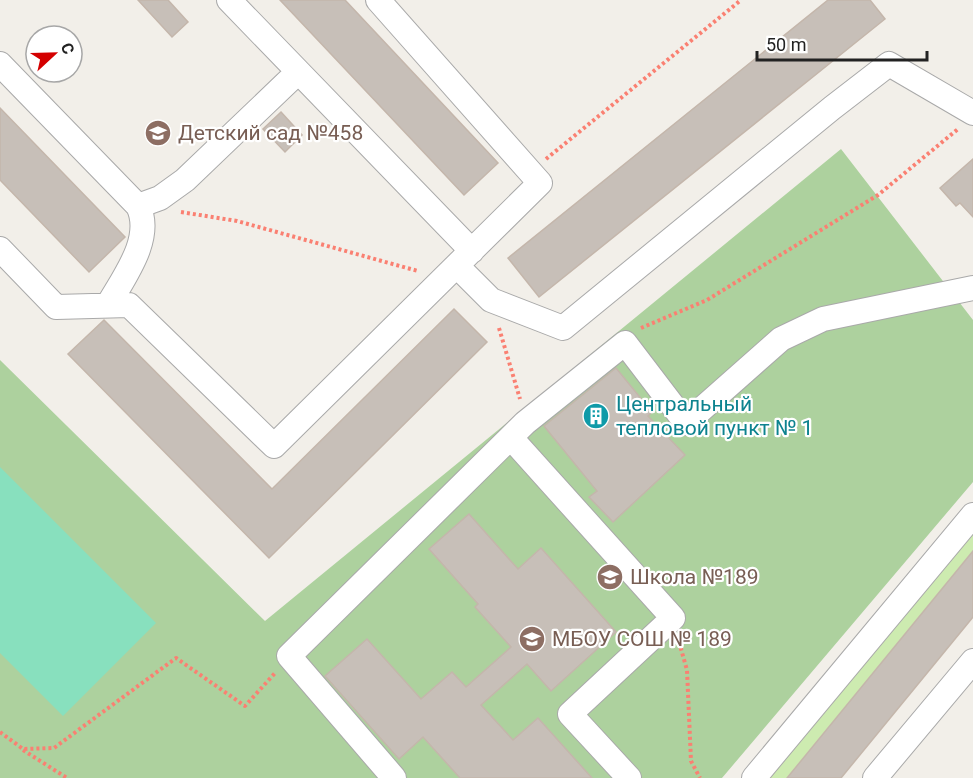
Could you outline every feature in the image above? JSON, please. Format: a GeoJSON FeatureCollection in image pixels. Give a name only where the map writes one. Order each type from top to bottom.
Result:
{"type":"FeatureCollection","features":[{"type":"Feature","properties":{"kind":"lane"},"geometry":{"type":"LineString","coordinates":[[229,0],[298,72],[458,265],[491,300],[563,328],[832,108],[890,64],[969,118]]}},
{"type":"Feature","properties":{"kind":"lane"},"geometry":{"type":"LineString","coordinates":[[0,249],[56,307],[129,305],[274,446],[540,183],[378,0]]}},
{"type":"Feature","properties":{"kind":"lane"},"geometry":{"type":"LineString","coordinates":[[0,64],[138,206],[144,224],[139,246],[108,305]]}},
{"type":"Feature","properties":{"kind":"lane"},"geometry":{"type":"LineString","coordinates":[[138,206],[160,198],[185,180],[298,72]]}},
{"type":"Feature","properties":{"kind":"lane"},"geometry":{"type":"LineString","coordinates":[[394,778],[290,656],[518,430],[625,343],[686,423],[781,339],[823,319],[973,288]]}},
{"type":"Feature","properties":{"kind":"lane"},"geometry":{"type":"LineString","coordinates":[[518,430],[673,618],[570,714],[629,778]]}},
{"type":"Feature","properties":{"kind":"lane"},"geometry":{"type":"LineString","coordinates":[[754,778],[973,515]]}},
{"type":"Feature","properties":{"kind":"lane"},"geometry":{"type":"LineString","coordinates":[[875,778],[973,661]]}},
{"type":"Feature","properties":{"kind":"path"},"geometry":{"type":"LineString","coordinates":[[531,172],[741,0]]}},
{"type":"Feature","properties":{"kind":"path"},"geometry":{"type":"LineString","coordinates":[[633,331],[706,300],[878,195],[969,118]]}},
{"type":"Feature","properties":{"kind":"path"},"geometry":{"type":"LineString","coordinates":[[138,206],[237,221],[458,265]]}},
{"type":"Feature","properties":{"kind":"path"},"geometry":{"type":"LineString","coordinates":[[491,300],[518,430]]}},
{"type":"Feature","properties":{"kind":"path"},"geometry":{"type":"LineString","coordinates":[[673,618],[687,670],[691,761],[700,778]]}},
{"type":"Feature","properties":{"kind":"path"},"geometry":{"type":"LineString","coordinates":[[23,749],[54,748],[176,658],[245,706],[290,656]]}},
{"type":"Feature","properties":{"kind":"path"},"geometry":{"type":"LineString","coordinates":[[0,732],[67,778]]}},
{"type":"Feature","properties":{"kind":"green space","name":"Школа №189"},"geometry":{"type":"Polygon","coordinates":[[[841,149],[973,320],[973,482],[722,778],[0,778],[0,360],[265,621],[841,149]]]}},
{"type":"Feature","properties":{"kind":"green space"},"geometry":{"type":"Polygon","coordinates":[[[0,467],[156,623],[63,716],[0,653],[0,467]]]}},
{"type":"Feature","properties":{"kind":"green space"},"geometry":{"type":"Polygon","coordinates":[[[973,525],[973,551],[787,778],[760,778],[973,525]]]}},
{"type":"Feature","properties":{"kind":"building"},"geometry":{"type":"Polygon","coordinates":[[[138,0],[168,0],[188,22],[172,37],[138,0]]]}},
{"type":"Feature","properties":{"kind":"building"},"geometry":{"type":"Polygon","coordinates":[[[280,0],[345,0],[498,163],[464,195],[280,0]]]}},
{"type":"Feature","properties":{"kind":"building"},"geometry":{"type":"Polygon","coordinates":[[[828,0],[870,0],[885,19],[539,297],[508,258],[828,0]]]}},
{"type":"Feature","properties":{"kind":"building"},"geometry":{"type":"Polygon","coordinates":[[[0,108],[125,237],[89,272],[0,180],[0,108]]]}},
{"type":"Feature","properties":{"kind":"building"},"geometry":{"type":"Polygon","coordinates":[[[281,112],[302,135],[285,152],[263,129],[281,112]]]}},
{"type":"Feature","properties":{"kind":"building"},"geometry":{"type":"Polygon","coordinates":[[[973,159],[973,217],[960,203],[956,206],[940,188],[973,159]]]}},
{"type":"Feature","properties":{"kind":"building"},"geometry":{"type":"Polygon","coordinates":[[[454,309],[487,342],[269,558],[68,354],[104,320],[272,489],[454,309]]]}},
{"type":"Feature","properties":{"kind":"building"},"geometry":{"type":"Polygon","coordinates":[[[616,368],[652,412],[648,416],[685,455],[613,522],[589,497],[597,491],[544,426],[616,368]]]}},
{"type":"Feature","properties":{"kind":"building","name":"МБОУ СОШ № 189"},"geometry":{"type":"Polygon","coordinates":[[[469,514],[518,569],[541,548],[616,632],[551,691],[527,664],[481,705],[513,740],[538,718],[592,778],[460,778],[423,737],[399,759],[325,676],[367,639],[421,699],[452,672],[466,687],[511,647],[475,607],[478,604],[429,549],[469,514]]]}},
{"type":"Feature","properties":{"kind":"building"},"geometry":{"type":"Polygon","coordinates":[[[973,551],[973,617],[841,778],[787,778],[973,551]]]}},
{"type":"Feature","properties":{"kind":"place","name":"Детский сад №458"},"geometry":{"type":"Point","coordinates":[158,133]}},
{"type":"Feature","properties":{"kind":"place","name":"Центральный тепловой пункт № 1"},"geometry":{"type":"Point","coordinates":[596,416]}},
{"type":"Feature","properties":{"kind":"place","name":"Школа №189"},"geometry":{"type":"Point","coordinates":[610,577]}},
{"type":"Feature","properties":{"kind":"place","name":"МБОУ СОШ № 189"},"geometry":{"type":"Point","coordinates":[532,639]}}]}
